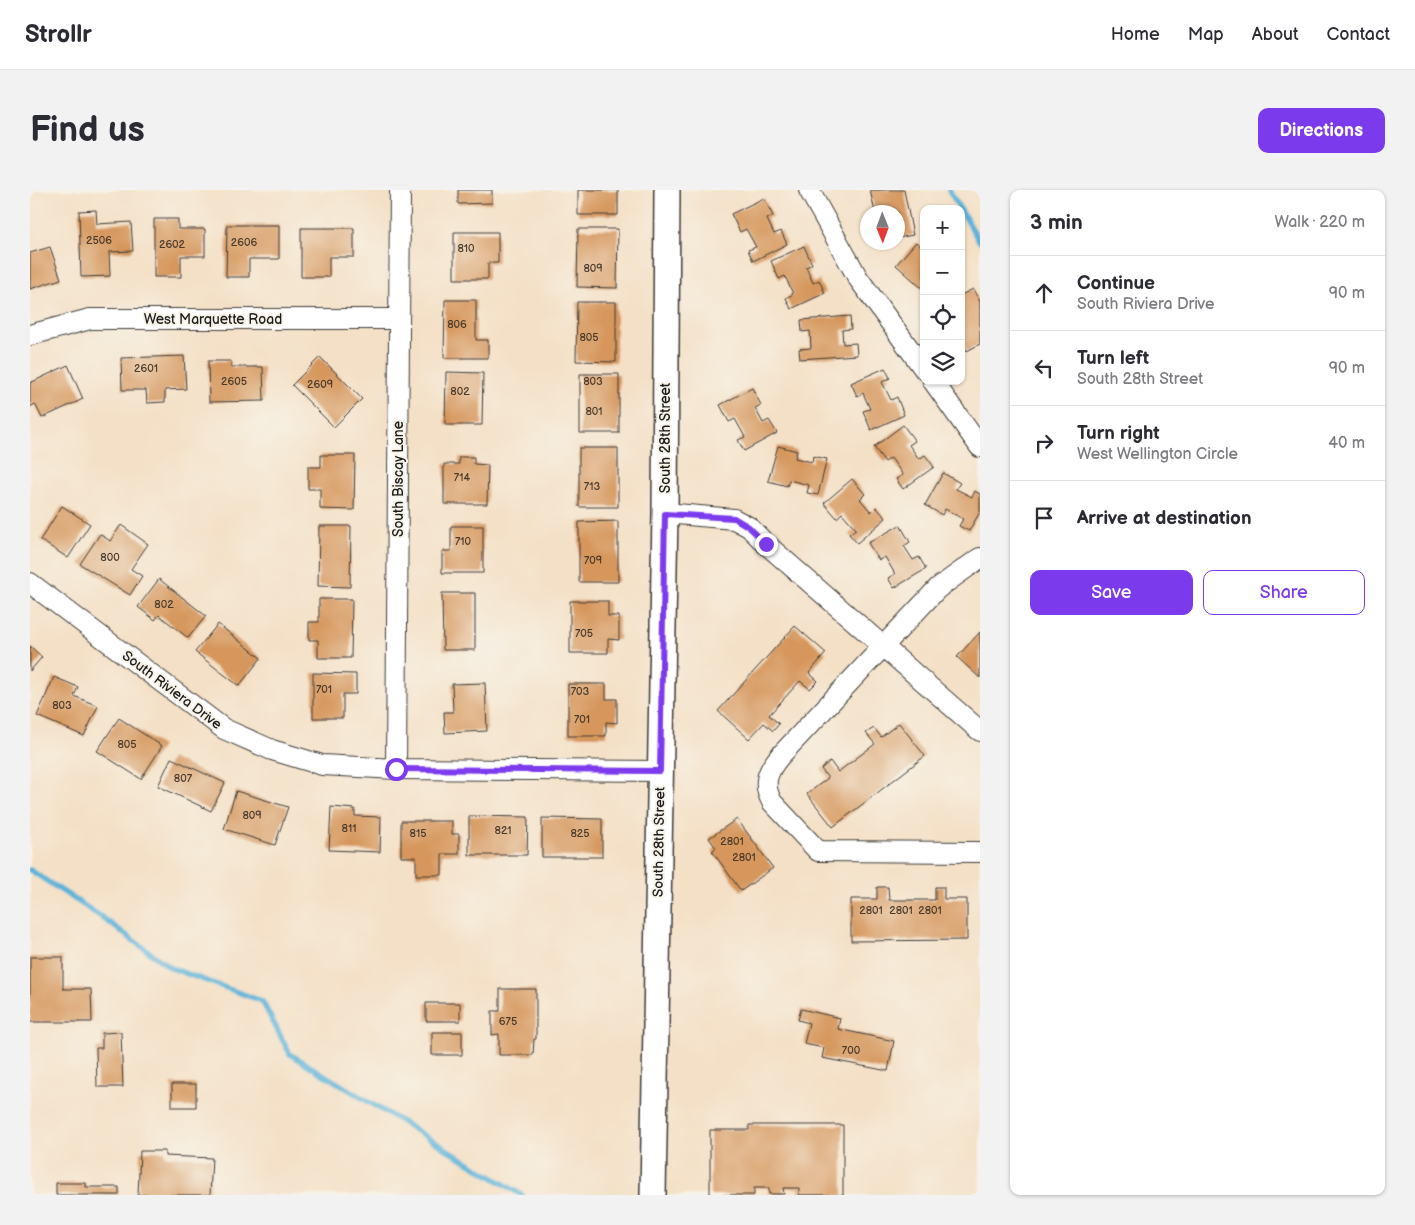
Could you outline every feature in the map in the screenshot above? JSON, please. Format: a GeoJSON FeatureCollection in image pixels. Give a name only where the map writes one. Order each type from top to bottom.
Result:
{"type":"FeatureCollection","features":[{"type":"Feature","properties":{"kind":"street","name":"South Biscay Lane"},"geometry":{"type":"LineString","coordinates":[[396,769],[400,190]]}},
{"type":"Feature","properties":{"kind":"street","name":"South 28th Street"},"geometry":{"type":"LineString","coordinates":[[653,1195],[665,514],[667,190]]}},
{"type":"Feature","properties":{"kind":"street"},"geometry":{"type":"LineString","coordinates":[[809,190],[858,278],[920,363]]}},
{"type":"Feature","properties":{"kind":"street","name":"West Marquette Road"},"geometry":{"type":"LineString","coordinates":[[30,335],[90,319],[399,319]]}},
{"type":"Feature","properties":{"kind":"street"},"geometry":{"type":"LineString","coordinates":[[935,385],[980,447]]}},
{"type":"Feature","properties":{"kind":"street"},"geometry":{"type":"LineString","coordinates":[[665,514],[734,518],[749,527],[980,731]]}},
{"type":"Feature","properties":{"kind":"street"},"geometry":{"type":"LineString","coordinates":[[980,558],[938,588],[882,646],[770,768],[766,780],[769,796],[818,851],[980,852]]}},
{"type":"Feature","properties":{"kind":"street","name":"South Riviera Drive"},"geometry":{"type":"LineString","coordinates":[[30,583],[224,729],[272,750],[322,765],[396,769],[660,771]]}},
{"type":"Feature","properties":{"kind":"building"},"geometry":{"type":"Polygon","coordinates":[[[458,190],[492,190],[492,203],[458,204],[458,190]]]}},
{"type":"Feature","properties":{"kind":"building"},"geometry":{"type":"Polygon","coordinates":[[[578,190],[618,190],[618,215],[578,215],[578,190]]]}},
{"type":"Feature","properties":{"kind":"building"},"geometry":{"type":"Polygon","coordinates":[[[870,190],[904,190],[913,235],[905,237],[905,205],[873,205],[870,190]]]}},
{"type":"Feature","properties":{"kind":"building"},"geometry":{"type":"Polygon","coordinates":[[[764,198],[773,216],[767,219],[774,234],[781,231],[787,244],[753,261],[748,250],[756,247],[746,229],[740,232],[731,214],[764,198]]]}},
{"type":"Feature","properties":{"kind":"building"},"geometry":{"type":"Polygon","coordinates":[[[96,210],[97,224],[131,222],[133,251],[109,252],[110,276],[81,277],[79,211],[96,210]]]}},
{"type":"Feature","properties":{"kind":"building"},"geometry":{"type":"Polygon","coordinates":[[[154,219],[178,219],[178,229],[205,229],[205,256],[181,256],[181,277],[154,277],[154,219]]]}},
{"type":"Feature","properties":{"kind":"building"},"geometry":{"type":"Polygon","coordinates":[[[227,225],[279,225],[279,259],[249,259],[249,277],[226,277],[227,225]]]}},
{"type":"Feature","properties":{"kind":"building"},"geometry":{"type":"Polygon","coordinates":[[[301,228],[354,228],[354,257],[329,257],[329,277],[301,277],[301,228]]]}},
{"type":"Feature","properties":{"kind":"building"},"geometry":{"type":"Polygon","coordinates":[[[578,229],[618,229],[617,288],[577,287],[578,229]]]}},
{"type":"Feature","properties":{"kind":"building"},"geometry":{"type":"Polygon","coordinates":[[[454,232],[498,232],[498,263],[488,263],[488,279],[454,279],[454,232]]]}},
{"type":"Feature","properties":{"kind":"building"},"geometry":{"type":"Polygon","coordinates":[[[916,242],[920,246],[920,286],[896,265],[916,242]]]}},
{"type":"Feature","properties":{"kind":"building"},"geometry":{"type":"Polygon","coordinates":[[[804,246],[812,264],[806,267],[813,283],[819,280],[825,293],[791,309],[786,298],[793,294],[785,276],[779,279],[771,261],[804,246]]]}},
{"type":"Feature","properties":{"kind":"building"},"geometry":{"type":"Polygon","coordinates":[[[50,247],[61,279],[30,289],[30,253],[50,247]]]}},
{"type":"Feature","properties":{"kind":"building"},"geometry":{"type":"Polygon","coordinates":[[[973,289],[980,302],[980,344],[967,351],[965,347],[965,293],[973,289]]]}},
{"type":"Feature","properties":{"kind":"building"},"geometry":{"type":"Polygon","coordinates":[[[445,300],[476,300],[476,340],[488,340],[488,358],[444,358],[445,300]]]}},
{"type":"Feature","properties":{"kind":"building"},"geometry":{"type":"Polygon","coordinates":[[[577,302],[616,302],[616,362],[576,361],[577,302]]]}},
{"type":"Feature","properties":{"kind":"building"},"geometry":{"type":"Polygon","coordinates":[[[850,316],[851,329],[842,330],[843,344],[856,343],[857,355],[800,359],[799,349],[811,348],[810,331],[802,332],[801,320],[850,316]]]}},
{"type":"Feature","properties":{"kind":"building"},"geometry":{"type":"Polygon","coordinates":[[[184,356],[186,389],[165,390],[165,402],[147,403],[146,390],[122,390],[121,358],[184,356]]]}},
{"type":"Feature","properties":{"kind":"building"},"geometry":{"type":"Polygon","coordinates":[[[320,357],[362,399],[334,427],[292,385],[320,357]]]}},
{"type":"Feature","properties":{"kind":"building"},"geometry":{"type":"Polygon","coordinates":[[[208,361],[231,361],[231,367],[263,367],[264,401],[209,402],[208,361]]]}},
{"type":"Feature","properties":{"kind":"building"},"geometry":{"type":"Polygon","coordinates":[[[68,365],[83,399],[42,418],[35,404],[30,407],[30,383],[68,365]]]}},
{"type":"Feature","properties":{"kind":"building"},"geometry":{"type":"Polygon","coordinates":[[[885,368],[890,378],[882,382],[891,400],[897,397],[904,415],[871,430],[863,411],[870,409],[863,393],[857,396],[851,383],[885,368]]]}},
{"type":"Feature","properties":{"kind":"building"},"geometry":{"type":"Polygon","coordinates":[[[446,372],[483,373],[482,425],[445,425],[446,372]]]}},
{"type":"Feature","properties":{"kind":"building"},"geometry":{"type":"Polygon","coordinates":[[[580,374],[619,374],[619,433],[580,433],[580,374]]]}},
{"type":"Feature","properties":{"kind":"building"},"geometry":{"type":"Polygon","coordinates":[[[752,388],[761,405],[755,408],[763,423],[769,420],[777,433],[744,451],[738,440],[745,437],[735,419],[729,422],[720,405],[752,388]]]}},
{"type":"Feature","properties":{"kind":"building"},"geometry":{"type":"Polygon","coordinates":[[[903,425],[915,441],[909,445],[919,459],[925,455],[934,467],[903,489],[896,479],[903,475],[891,458],[885,462],[874,447],[903,425]]]}},
{"type":"Feature","properties":{"kind":"building"},"geometry":{"type":"Polygon","coordinates":[[[778,446],[797,451],[795,458],[812,462],[813,456],[827,459],[818,495],[807,493],[809,485],[789,480],[787,486],[768,481],[778,446]]]}},
{"type":"Feature","properties":{"kind":"building"},"geometry":{"type":"Polygon","coordinates":[[[579,448],[618,448],[618,507],[579,507],[579,448]]]}},
{"type":"Feature","properties":{"kind":"building"},"geometry":{"type":"Polygon","coordinates":[[[321,455],[355,455],[354,510],[320,509],[320,489],[308,489],[308,467],[321,467],[321,455]]]}},
{"type":"Feature","properties":{"kind":"building"},"geometry":{"type":"Polygon","coordinates":[[[459,457],[474,457],[474,464],[488,465],[487,504],[444,504],[444,464],[459,464],[459,457]]]}},
{"type":"Feature","properties":{"kind":"building"},"geometry":{"type":"Polygon","coordinates":[[[943,473],[960,483],[956,489],[972,497],[975,491],[980,494],[980,512],[969,531],[959,526],[963,519],[945,509],[942,515],[925,505],[943,473]]]}},
{"type":"Feature","properties":{"kind":"building"},"geometry":{"type":"Polygon","coordinates":[[[852,479],[865,494],[860,499],[871,512],[876,507],[886,518],[857,543],[849,534],[856,529],[842,513],[837,518],[824,503],[852,479]]]}},
{"type":"Feature","properties":{"kind":"building"},"geometry":{"type":"Polygon","coordinates":[[[62,506],[90,524],[68,558],[40,540],[62,506]]]}},
{"type":"Feature","properties":{"kind":"building"},"geometry":{"type":"Polygon","coordinates":[[[618,521],[618,582],[579,582],[579,522],[618,521]]]}},
{"type":"Feature","properties":{"kind":"building"},"geometry":{"type":"Polygon","coordinates":[[[121,525],[148,544],[131,569],[142,576],[130,595],[80,564],[100,534],[110,541],[121,525]]]}},
{"type":"Feature","properties":{"kind":"building"},"geometry":{"type":"Polygon","coordinates":[[[900,525],[910,542],[904,546],[913,560],[919,557],[926,569],[894,588],[888,578],[895,574],[885,557],[879,560],[868,543],[900,525]]]}},
{"type":"Feature","properties":{"kind":"building"},"geometry":{"type":"Polygon","coordinates":[[[319,526],[351,526],[350,587],[318,586],[319,526]]]}},
{"type":"Feature","properties":{"kind":"building"},"geometry":{"type":"Polygon","coordinates":[[[451,526],[483,526],[483,573],[442,573],[442,551],[451,551],[451,526]]]}},
{"type":"Feature","properties":{"kind":"building"},"geometry":{"type":"Polygon","coordinates":[[[159,579],[206,616],[188,638],[159,615],[155,620],[138,607],[159,579]]]}},
{"type":"Feature","properties":{"kind":"building"},"geometry":{"type":"Polygon","coordinates":[[[442,593],[475,593],[475,650],[443,650],[442,593]]]}},
{"type":"Feature","properties":{"kind":"building"},"geometry":{"type":"Polygon","coordinates":[[[319,599],[352,599],[351,658],[318,658],[318,640],[309,640],[309,622],[319,622],[319,599]]]}},
{"type":"Feature","properties":{"kind":"building"},"geometry":{"type":"Polygon","coordinates":[[[570,601],[608,601],[608,616],[619,616],[619,640],[608,639],[608,653],[570,653],[570,601]]]}},
{"type":"Feature","properties":{"kind":"building"},"geometry":{"type":"Polygon","coordinates":[[[218,624],[261,658],[239,686],[195,652],[218,624]]]}},
{"type":"Feature","properties":{"kind":"building"},"geometry":{"type":"Polygon","coordinates":[[[795,626],[826,653],[809,673],[818,681],[810,689],[800,681],[769,715],[779,724],[773,731],[764,723],[749,739],[718,711],[795,626]]]}},
{"type":"Feature","properties":{"kind":"building"},"geometry":{"type":"Polygon","coordinates":[[[980,632],[980,678],[957,657],[980,632]]]}},
{"type":"Feature","properties":{"kind":"building"},"geometry":{"type":"Polygon","coordinates":[[[30,646],[42,657],[30,671],[30,646]]]}},
{"type":"Feature","properties":{"kind":"building"},"geometry":{"type":"Polygon","coordinates":[[[313,673],[356,674],[356,694],[343,694],[343,718],[313,718],[313,673]]]}},
{"type":"Feature","properties":{"kind":"building"},"geometry":{"type":"Polygon","coordinates":[[[54,677],[78,687],[74,696],[98,706],[84,736],[37,716],[54,677]]]}},
{"type":"Feature","properties":{"kind":"building"},"geometry":{"type":"Polygon","coordinates":[[[485,683],[487,731],[445,733],[444,712],[453,712],[452,684],[485,683]]]}},
{"type":"Feature","properties":{"kind":"building"},"geometry":{"type":"Polygon","coordinates":[[[568,684],[606,684],[606,699],[617,699],[617,723],[606,722],[606,736],[568,736],[568,684]]]}},
{"type":"Feature","properties":{"kind":"building"},"geometry":{"type":"Polygon","coordinates":[[[119,718],[162,746],[141,779],[97,751],[119,718]]]}},
{"type":"Feature","properties":{"kind":"building"},"geometry":{"type":"Polygon","coordinates":[[[899,723],[925,756],[833,827],[807,794],[828,778],[821,769],[830,761],[838,772],[875,744],[866,733],[874,728],[881,737],[899,723]]]}},
{"type":"Feature","properties":{"kind":"building"},"geometry":{"type":"Polygon","coordinates":[[[171,758],[225,783],[211,811],[158,786],[171,758]]]}},
{"type":"Feature","properties":{"kind":"building"},"geometry":{"type":"Polygon","coordinates":[[[236,791],[288,807],[275,845],[224,829],[236,791]]]}},
{"type":"Feature","properties":{"kind":"building"},"geometry":{"type":"Polygon","coordinates":[[[331,807],[355,809],[355,816],[381,817],[380,852],[329,850],[331,807]]]}},
{"type":"Feature","properties":{"kind":"building"},"geometry":{"type":"Polygon","coordinates":[[[469,816],[528,817],[527,855],[469,855],[469,816]]]}},
{"type":"Feature","properties":{"kind":"building"},"geometry":{"type":"Polygon","coordinates":[[[542,818],[602,819],[602,857],[542,857],[542,818]]]}},
{"type":"Feature","properties":{"kind":"building"},"geometry":{"type":"Polygon","coordinates":[[[737,819],[773,868],[741,891],[712,851],[716,848],[709,838],[737,819]]]}},
{"type":"Feature","properties":{"kind":"building"},"geometry":{"type":"Polygon","coordinates":[[[401,821],[452,821],[452,834],[459,834],[459,854],[442,854],[442,875],[416,875],[416,857],[401,857],[401,821]]]}},
{"type":"Feature","properties":{"kind":"building"},"geometry":{"type":"Polygon","coordinates":[[[877,887],[888,887],[889,900],[935,900],[935,887],[944,887],[944,899],[967,899],[967,940],[851,941],[851,899],[877,899],[877,887]]]}},
{"type":"Feature","properties":{"kind":"building"},"geometry":{"type":"Polygon","coordinates":[[[30,957],[63,957],[63,989],[91,989],[92,1022],[30,1022],[30,957]]]}},
{"type":"Feature","properties":{"kind":"building"},"geometry":{"type":"Polygon","coordinates":[[[500,989],[536,989],[536,1039],[534,1039],[533,1055],[499,1055],[499,1034],[492,1035],[492,1011],[500,1011],[500,989]]]}},
{"type":"Feature","properties":{"kind":"building"},"geometry":{"type":"Polygon","coordinates":[[[426,1003],[460,1003],[460,1021],[426,1021],[426,1003]]]}},
{"type":"Feature","properties":{"kind":"building"},"geometry":{"type":"Polygon","coordinates":[[[801,1009],[840,1018],[838,1029],[894,1041],[888,1071],[822,1058],[824,1048],[804,1044],[809,1023],[798,1020],[801,1009]]]}},
{"type":"Feature","properties":{"kind":"building"},"geometry":{"type":"Polygon","coordinates":[[[121,1032],[123,1087],[97,1087],[96,1048],[102,1048],[102,1033],[121,1032]]]}},
{"type":"Feature","properties":{"kind":"building"},"geometry":{"type":"Polygon","coordinates":[[[432,1032],[462,1032],[462,1055],[432,1055],[432,1032]]]}},
{"type":"Feature","properties":{"kind":"building"},"geometry":{"type":"Polygon","coordinates":[[[172,1084],[196,1084],[196,1107],[172,1107],[172,1084]]]}},
{"type":"Feature","properties":{"kind":"building"},"geometry":{"type":"Polygon","coordinates":[[[749,1125],[843,1125],[843,1195],[799,1195],[799,1188],[783,1188],[784,1194],[769,1194],[769,1188],[754,1188],[754,1195],[710,1195],[710,1130],[749,1130],[749,1125]]]}},
{"type":"Feature","properties":{"kind":"building"},"geometry":{"type":"Polygon","coordinates":[[[140,1151],[165,1151],[165,1156],[212,1158],[210,1195],[138,1195],[140,1151]]]}},
{"type":"Feature","properties":{"kind":"building"},"geometry":{"type":"Polygon","coordinates":[[[56,1183],[86,1183],[86,1187],[119,1187],[119,1195],[56,1195],[56,1183]]]}},
{"type":"Feature","properties":{"kind":"waterway"},"geometry":{"type":"LineString","coordinates":[[949,190],[958,205]]}},
{"type":"Feature","properties":{"kind":"waterway"},"geometry":{"type":"LineString","coordinates":[[965,217],[980,242]]}},
{"type":"Feature","properties":{"kind":"waterway"},"geometry":{"type":"LineString","coordinates":[[30,870],[100,916],[171,968],[262,1001],[290,1054],[522,1195]]}},
{"type":"Feature","properties":{"kind":"route"},"geometry":{"type":"LineString","coordinates":[[396,769],[660,771],[665,514],[734,518],[749,527],[766,544]]}}]}
